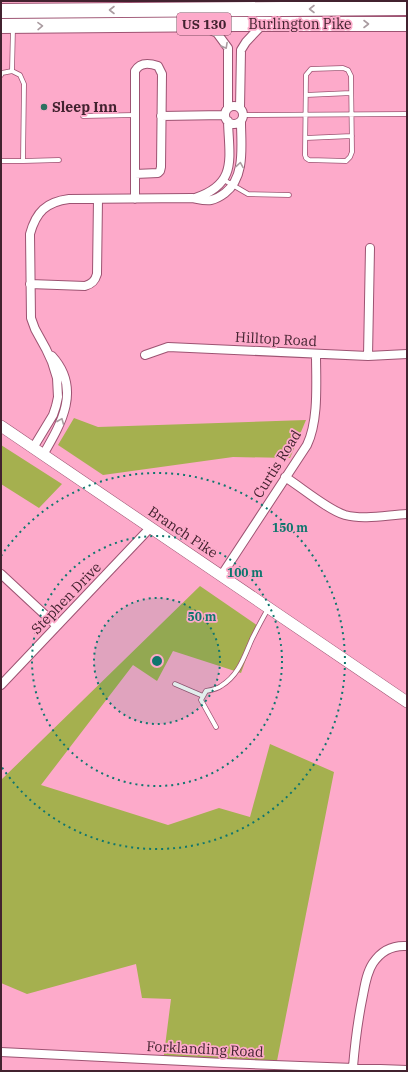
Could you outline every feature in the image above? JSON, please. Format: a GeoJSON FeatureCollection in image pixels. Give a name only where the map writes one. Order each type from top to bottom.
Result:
{"type":"FeatureCollection","features":[{"type":"Feature","properties":{"kind":"highway","name":"Burlington Pike"},"geometry":{"type":"LineString","coordinates":[[1,11],[334,5],[407,8]]}},
{"type":"Feature","properties":{"kind":"highway","name":"Burlington Pike"},"geometry":{"type":"LineString","coordinates":[[7,26],[407,24]]}},
{"type":"Feature","properties":{"kind":"street"},"geometry":{"type":"LineString","coordinates":[[192,198],[209,193],[220,185],[227,173],[229,158],[227,115],[228,48],[217,34],[195,24]]}},
{"type":"Feature","properties":{"kind":"street"},"geometry":{"type":"LineString","coordinates":[[33,448],[53,415],[58,397],[57,378],[46,349],[34,329],[31,318],[30,234],[33,223],[39,213],[56,201],[69,199],[135,200],[192,198],[211,200],[221,196],[233,186],[239,171],[241,158],[241,50],[246,42],[263,24]]}},
{"type":"Feature","properties":{"kind":"street"},"geometry":{"type":"LineString","coordinates":[[135,174],[153,174],[160,171],[162,167],[162,74],[158,66],[147,63],[141,64],[135,71],[135,116],[135,174],[135,200]]}},
{"type":"Feature","properties":{"kind":"street"},"geometry":{"type":"LineString","coordinates":[[227,115],[232,106],[241,115]]}},
{"type":"Feature","properties":{"kind":"street"},"geometry":{"type":"LineString","coordinates":[[227,115],[232,124],[236,124],[241,115]]}},
{"type":"Feature","properties":{"kind":"street"},"geometry":{"type":"LineString","coordinates":[[161,116],[227,115]]}},
{"type":"Feature","properties":{"kind":"street"},"geometry":{"type":"LineString","coordinates":[[30,284],[85,286],[94,282],[97,274],[98,199]]}},
{"type":"Feature","properties":{"kind":"street"},"geometry":{"type":"LineString","coordinates":[[368,356],[370,248]]}},
{"type":"Feature","properties":{"kind":"street","name":"Hilltop Road"},"geometry":{"type":"LineString","coordinates":[[145,355],[168,347],[368,356],[407,354]]}},
{"type":"Feature","properties":{"kind":"street"},"geometry":{"type":"LineString","coordinates":[[43,455],[62,420],[67,394],[62,371],[55,359],[46,349]]}},
{"type":"Feature","properties":{"kind":"street","name":"Curtis Road"},"geometry":{"type":"LineString","coordinates":[[221,576],[307,445],[313,431],[316,354]]}},
{"type":"Feature","properties":{"kind":"street","name":"Branch Pike"},"geometry":{"type":"LineString","coordinates":[[1,426],[407,702]]}},
{"type":"Feature","properties":{"kind":"street"},"geometry":{"type":"LineString","coordinates":[[285,477],[332,509],[344,515],[363,517],[407,514]]}},
{"type":"Feature","properties":{"kind":"street","name":"Stephen Drive"},"geometry":{"type":"LineString","coordinates":[[1,685],[150,528]]}},
{"type":"Feature","properties":{"kind":"street"},"geometry":{"type":"LineString","coordinates":[[1,574],[57,626]]}},
{"type":"Feature","properties":{"kind":"street"},"geometry":{"type":"LineString","coordinates":[[353,1068],[356,1024],[369,971],[378,957],[386,950],[394,947],[407,946]]}},
{"type":"Feature","properties":{"kind":"street","name":"Forklanding Road"},"geometry":{"type":"LineString","coordinates":[[1,1052],[224,1067],[407,1070]]}},
{"type":"Feature","properties":{"kind":"lane"},"geometry":{"type":"LineString","coordinates":[[7,26],[12,71]]}},
{"type":"Feature","properties":{"kind":"lane"},"geometry":{"type":"LineString","coordinates":[[343,68],[348,70],[351,76],[352,152],[346,161],[309,160],[306,158],[306,95],[306,75],[311,70],[343,68]]}},
{"type":"Feature","properties":{"kind":"lane"},"geometry":{"type":"LineString","coordinates":[[1,75],[2,73],[12,71],[20,75],[24,84],[23,161]]}},
{"type":"Feature","properties":{"kind":"lane"},"geometry":{"type":"LineString","coordinates":[[306,95],[351,93]]}},
{"type":"Feature","properties":{"kind":"lane"},"geometry":{"type":"LineString","coordinates":[[241,115],[407,114]]}},
{"type":"Feature","properties":{"kind":"lane"},"geometry":{"type":"LineString","coordinates":[[83,116],[135,116]]}},
{"type":"Feature","properties":{"kind":"lane"},"geometry":{"type":"LineString","coordinates":[[306,138],[352,136]]}},
{"type":"Feature","properties":{"kind":"lane"},"geometry":{"type":"LineString","coordinates":[[1,161],[59,160]]}},
{"type":"Feature","properties":{"kind":"lane"},"geometry":{"type":"LineString","coordinates":[[224,180],[248,194],[289,195]]}},
{"type":"Feature","properties":{"kind":"lane"},"geometry":{"type":"LineString","coordinates":[[216,727],[202,700],[206,691],[220,687],[231,679],[244,660],[261,620],[268,608]]}},
{"type":"Feature","properties":{"kind":"lane"},"geometry":{"type":"LineString","coordinates":[[175,684],[204,696]]}},
{"type":"Feature","properties":{"kind":"green space"},"geometry":{"type":"Polygon","coordinates":[[[74,418],[98,427],[306,420],[290,458],[233,457],[103,475],[58,445],[74,418]]]}},
{"type":"Feature","properties":{"kind":"green space"},"geometry":{"type":"Polygon","coordinates":[[[1,445],[62,484],[39,508],[1,484],[1,445]]]}},
{"type":"Feature","properties":{"kind":"green space"},"geometry":{"type":"Polygon","coordinates":[[[200,586],[258,626],[241,673],[173,651],[157,681],[133,665],[41,785],[168,825],[219,808],[250,817],[270,744],[334,772],[276,1066],[163,1062],[171,999],[142,998],[136,964],[27,994],[1,983],[1,780],[200,586]]]}},
{"type":"Feature","properties":{"kind":"place","name":"Sleep Inn"},"geometry":{"type":"Point","coordinates":[44,107]}}]}
